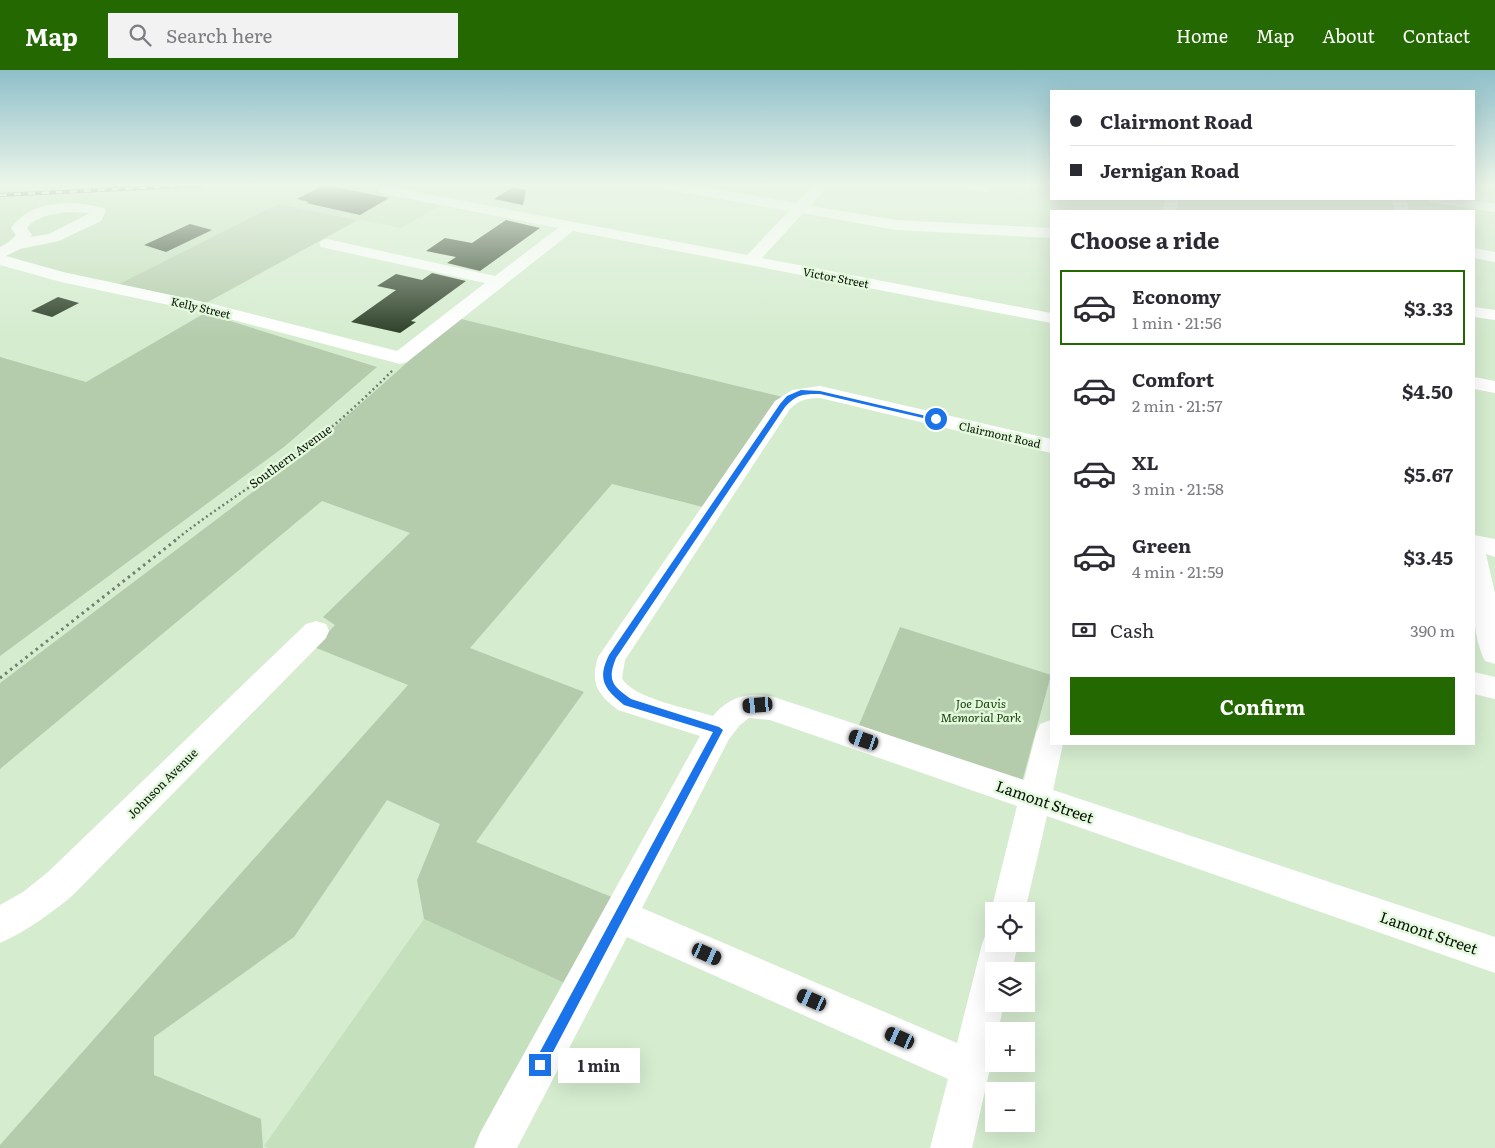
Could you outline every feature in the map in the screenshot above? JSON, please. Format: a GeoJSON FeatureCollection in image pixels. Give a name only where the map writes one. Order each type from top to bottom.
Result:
{"type":"FeatureCollection","features":[{"type":"Feature","properties":{"kind":"street"},"geometry":{"type":"LineString","coordinates":[[15,246],[24,235]]}},
{"type":"Feature","properties":{"kind":"street"},"geometry":{"type":"LineString","coordinates":[[0,252],[15,246],[59,235]]}},
{"type":"Feature","properties":{"kind":"street"},"geometry":{"type":"LineString","coordinates":[[400,358],[557,235]]}},
{"type":"Feature","properties":{"kind":"street","name":"Victor Street"},"geometry":{"type":"LineString","coordinates":[[624,235],[1050,318]]}},
{"type":"Feature","properties":{"kind":"street"},"geometry":{"type":"LineString","coordinates":[[751,260],[775,235]]}},
{"type":"Feature","properties":{"kind":"street"},"geometry":{"type":"LineString","coordinates":[[327,244],[497,281]]}},
{"type":"Feature","properties":{"kind":"street"},"geometry":{"type":"LineString","coordinates":[[1475,253],[1495,257]]}},
{"type":"Feature","properties":{"kind":"street","name":"Kelly Street"},"geometry":{"type":"LineString","coordinates":[[0,260],[61,277],[213,309],[400,358]]}},
{"type":"Feature","properties":{"kind":"street"},"geometry":{"type":"LineString","coordinates":[[1475,312],[1495,315]]}},
{"type":"Feature","properties":{"kind":"street"},"geometry":{"type":"LineString","coordinates":[[1475,383],[1495,387]]}},
{"type":"Feature","properties":{"kind":"street","name":"Clairmont Road"},"geometry":{"type":"LineString","coordinates":[[719,730],[628,702],[608,684],[607,671],[612,657],[782,405],[790,398],[801,392],[820,392],[1050,446]]}},
{"type":"Feature","properties":{"kind":"street"},"geometry":{"type":"LineString","coordinates":[[1475,543],[1495,548]]}},
{"type":"Feature","properties":{"kind":"street"},"geometry":{"type":"LineString","coordinates":[[1475,559],[1492,626],[1495,653]]}},
{"type":"Feature","properties":{"kind":"street","name":"Johnson Avenue"},"geometry":{"type":"LineString","coordinates":[[0,925],[35,904],[60,884],[316,631]]}},
{"type":"Feature","properties":{"kind":"street"},"geometry":{"type":"LineString","coordinates":[[1475,682],[1495,688]]}},
{"type":"Feature","properties":{"kind":"street","name":"Lamont Street"},"geometry":{"type":"LineString","coordinates":[[495,1148],[719,730],[736,710],[748,706],[758,705],[1495,955]]}},
{"type":"Feature","properties":{"kind":"street"},"geometry":{"type":"LineString","coordinates":[[1010,902],[1050,737]]}},
{"type":"Feature","properties":{"kind":"street"},"geometry":{"type":"LineString","coordinates":[[620,916],[970,1069]]}},
{"type":"Feature","properties":{"kind":"street"},"geometry":{"type":"LineString","coordinates":[[951,1148],[998,952]]}},
{"type":"Feature","properties":{"kind":"path","name":"Southern Avenue"},"geometry":{"type":"LineString","coordinates":[[0,678],[213,511],[305,448],[390,375],[400,358]]}},
{"type":"Feature","properties":{"kind":"shaded area"},"geometry":{"type":"Polygon","coordinates":[[[0,235],[216,235],[119,284],[69,274],[0,255],[0,235]]]}},
{"type":"Feature","properties":{"kind":"shaded area"},"geometry":{"type":"Polygon","coordinates":[[[424,919],[571,986],[484,1148],[268,1148],[264,1146],[424,919]]]}},
{"type":"Feature","properties":{"kind":"green space"},"geometry":{"type":"Polygon","coordinates":[[[216,235],[330,235],[206,303],[119,284],[216,235]]]}},
{"type":"Feature","properties":{"kind":"green space"},"geometry":{"type":"Polygon","coordinates":[[[205,313],[377,367],[284,447],[0,656],[0,357],[86,382],[205,313]]]}},
{"type":"Feature","properties":{"kind":"green space"},"geometry":{"type":"Polygon","coordinates":[[[457,318],[783,397],[707,508],[612,484],[470,648],[584,692],[476,842],[619,900],[571,986],[424,919],[417,880],[440,824],[387,800],[294,937],[154,1037],[154,1075],[261,1119],[263,1148],[0,1148],[0,1145],[408,685],[314,647],[335,625],[323,617],[410,533],[322,501],[0,769],[0,683],[311,448],[457,318]]]}},
{"type":"Feature","properties":{"kind":"green space","name":"Joe Davis Memorial Park"},"geometry":{"type":"Polygon","coordinates":[[[900,627],[1050,675],[1022,782],[859,725],[900,627]]]}},
{"type":"Feature","properties":{"kind":"building"},"geometry":{"type":"Polygon","coordinates":[[[165,235],[201,235],[166,252],[144,245],[165,235]]]}},
{"type":"Feature","properties":{"kind":"building"},"geometry":{"type":"Polygon","coordinates":[[[483,235],[530,235],[480,271],[447,263],[456,257],[426,251],[445,238],[472,243],[483,235]]]}},
{"type":"Feature","properties":{"kind":"building"},"geometry":{"type":"Polygon","coordinates":[[[432,273],[466,281],[411,321],[416,322],[400,333],[351,322],[396,290],[377,286],[396,274],[422,280],[432,273]]]}},
{"type":"Feature","properties":{"kind":"building"},"geometry":{"type":"Polygon","coordinates":[[[58,297],[79,303],[52,317],[31,311],[58,297]]]}},
{"type":"Feature","properties":{"kind":"route"},"geometry":{"type":"LineString","coordinates":[[540,1065],[719,730],[628,702],[608,684],[607,671],[612,657],[782,405],[790,398],[801,392],[820,392],[936,419]]}}]}
